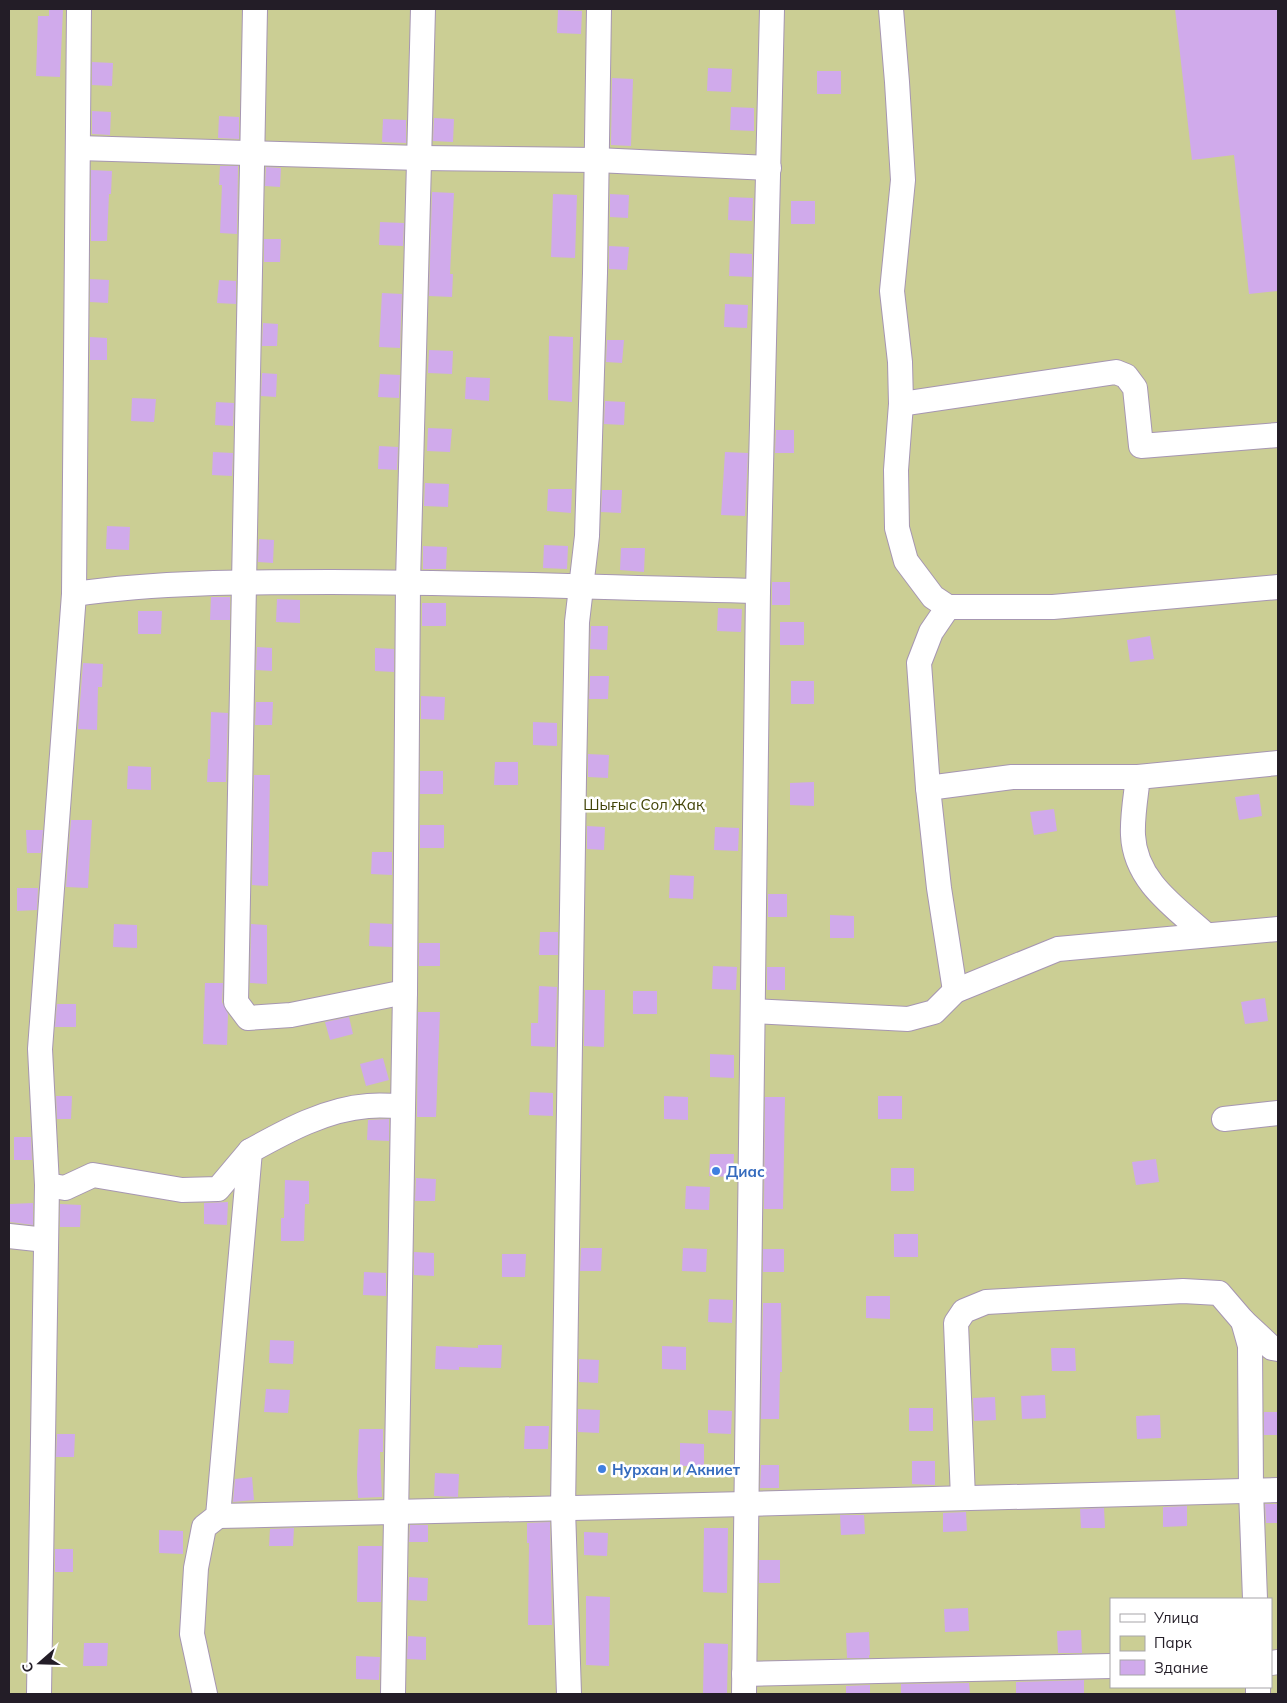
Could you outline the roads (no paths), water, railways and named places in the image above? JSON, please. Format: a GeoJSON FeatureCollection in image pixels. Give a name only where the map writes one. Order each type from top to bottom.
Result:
{"type":"FeatureCollection","features":[{"type":"Feature","properties":{"kind":"street"},"geometry":{"type":"LineString","coordinates":[[39,1694],[47,1185],[40,1049],[74,594],[79,9]]}},
{"type":"Feature","properties":{"kind":"street"},"geometry":{"type":"LineString","coordinates":[[255,9],[236,1002],[248,1018],[291,1015],[405,992]]}},
{"type":"Feature","properties":{"kind":"street"},"geometry":{"type":"LineString","coordinates":[[393,1694],[405,992],[408,582],[423,9]]}},
{"type":"Feature","properties":{"kind":"street"},"geometry":{"type":"LineString","coordinates":[[569,1694],[563,1509],[565,1276],[577,622],[587,536],[595,273],[599,9]]}},
{"type":"Feature","properties":{"kind":"street"},"geometry":{"type":"LineString","coordinates":[[772,9],[758,592],[744,1684],[1110,1666]]}},
{"type":"Feature","properties":{"kind":"street"},"geometry":{"type":"LineString","coordinates":[[890,9],[898,82],[903,180],[892,291],[900,362],[902,404],[896,470],[897,528],[906,561],[932,597],[948,607],[1053,608],[1278,587]]}},
{"type":"Feature","properties":{"kind":"street"},"geometry":{"type":"LineString","coordinates":[[78,148],[420,158],[596,160],[768,168]]}},
{"type":"Feature","properties":{"kind":"street"},"geometry":{"type":"LineString","coordinates":[[902,404],[1116,372],[1126,376],[1135,388],[1141,446],[1278,434]]}},
{"type":"Feature","properties":{"kind":"street"},"geometry":{"type":"LineString","coordinates":[[74,594],[122,588],[244,582],[408,582],[758,592]]}},
{"type":"Feature","properties":{"kind":"street"},"geometry":{"type":"LineString","coordinates":[[948,607],[931,632],[919,663],[928,788],[939,888],[956,991]]}},
{"type":"Feature","properties":{"kind":"street"},"geometry":{"type":"LineString","coordinates":[[928,788],[1012,777],[1138,777],[1278,763]]}},
{"type":"Feature","properties":{"kind":"street"},"geometry":{"type":"LineString","coordinates":[[1138,777],[1133,835],[1140,867],[1155,890],[1206,935]]}},
{"type":"Feature","properties":{"kind":"street"},"geometry":{"type":"LineString","coordinates":[[752,1011],[908,1019],[934,1012],[956,991],[1058,949],[1278,929]]}},
{"type":"Feature","properties":{"kind":"street"},"geometry":{"type":"LineString","coordinates":[[47,1185],[65,1188],[93,1175],[182,1190],[218,1189],[250,1151],[290,1129],[336,1112],[367,1106],[402,1106]]}},
{"type":"Feature","properties":{"kind":"street"},"geometry":{"type":"LineString","coordinates":[[1224,1119],[1278,1113]]}},
{"type":"Feature","properties":{"kind":"street"},"geometry":{"type":"LineString","coordinates":[[218,1516],[250,1151]]}},
{"type":"Feature","properties":{"kind":"street"},"geometry":{"type":"LineString","coordinates":[[9,1236],[46,1240]]}},
{"type":"Feature","properties":{"kind":"street"},"geometry":{"type":"LineString","coordinates":[[964,1498],[956,1323],[964,1311],[986,1302],[1183,1291],[1219,1293],[1242,1321],[1272,1348],[1278,1349]]}},
{"type":"Feature","properties":{"kind":"street"},"geometry":{"type":"LineString","coordinates":[[1242,1321],[1250,1346],[1251,1490],[1255,1598]]}},
{"type":"Feature","properties":{"kind":"street"},"geometry":{"type":"LineString","coordinates":[[205,1694],[192,1634],[196,1568],[204,1527],[218,1516],[1278,1490]]}},
{"type":"Feature","properties":{"kind":"place","name":"Диас"},"geometry":{"type":"Point","coordinates":[716,1171]}},
{"type":"Feature","properties":{"kind":"place","name":"Нурхан и Акниет"},"geometry":{"type":"Point","coordinates":[602,1469]}},
{"type":"Feature","properties":{"kind":"park label","name":"Шығыс Сол Жақ"},"geometry":{"type":"Point","coordinates":[644,804]}}]}
